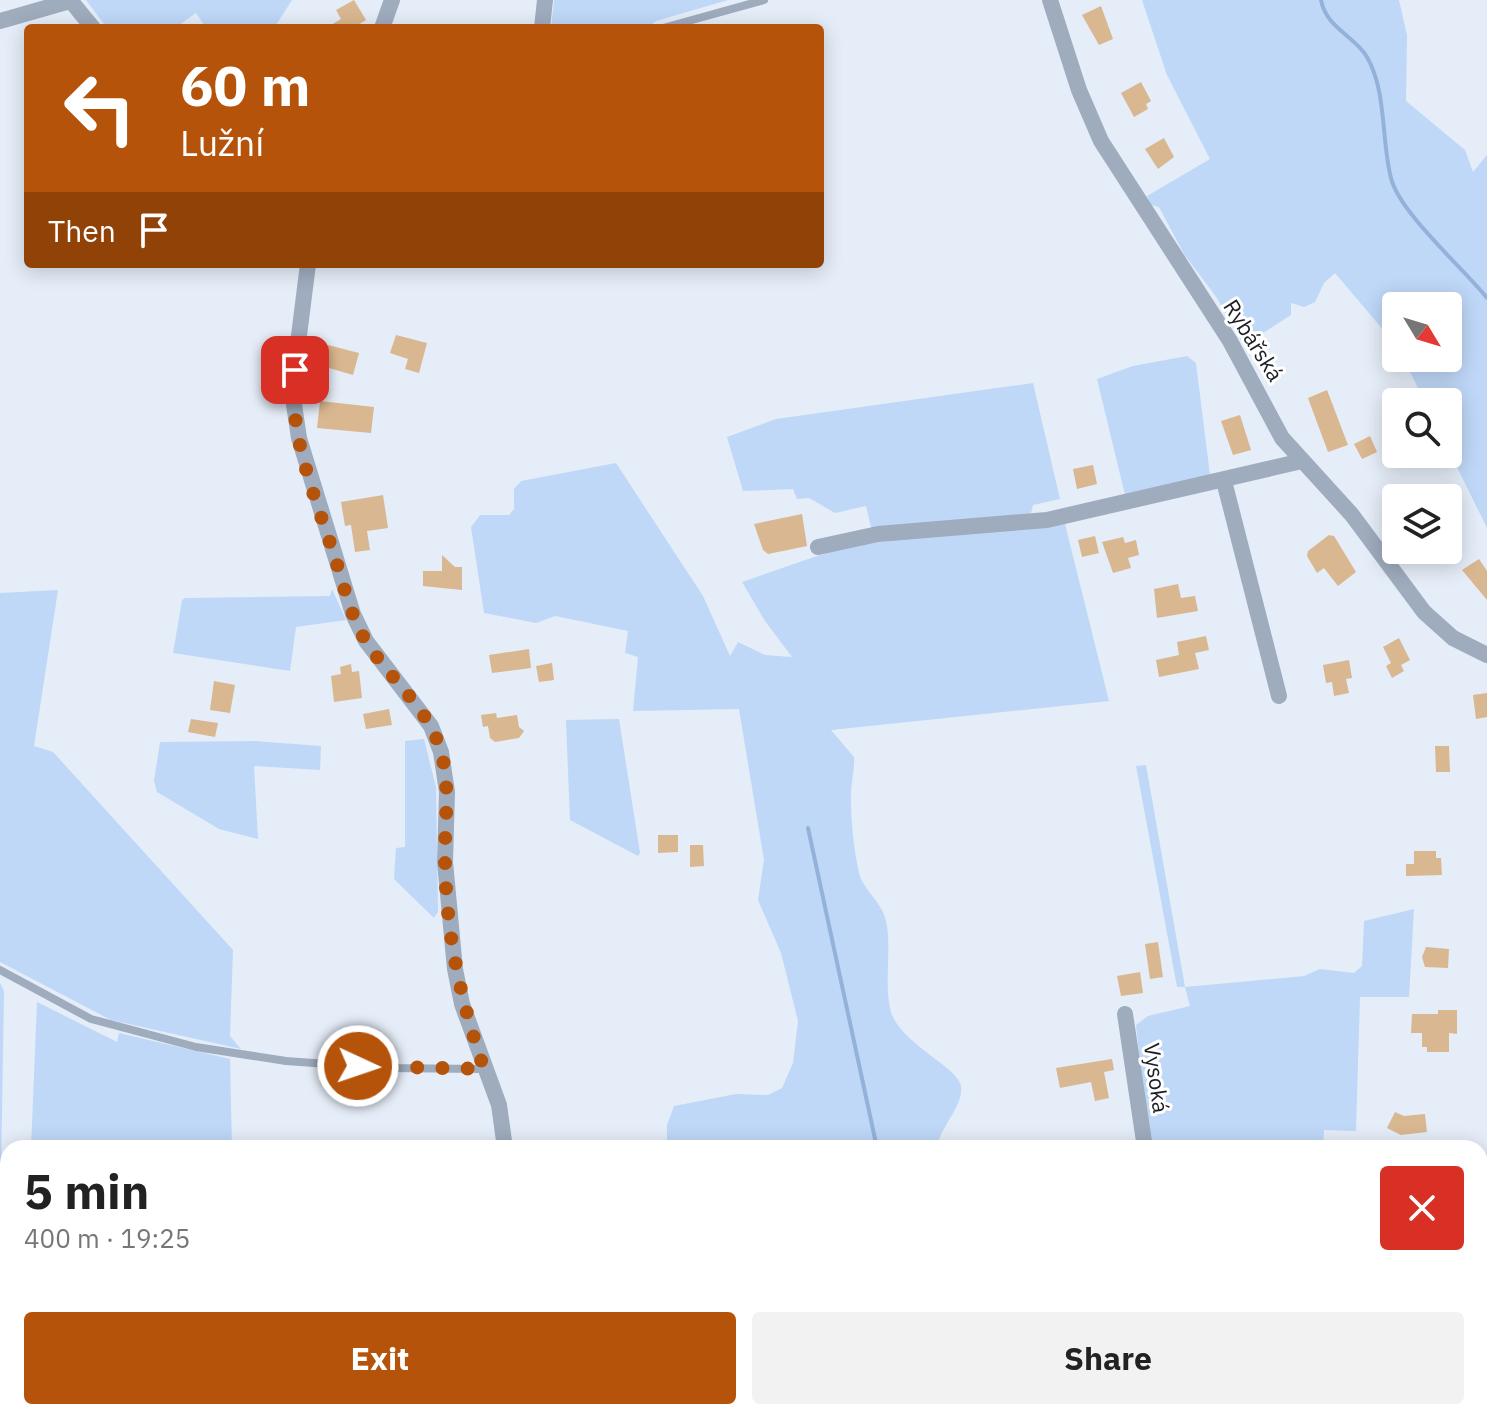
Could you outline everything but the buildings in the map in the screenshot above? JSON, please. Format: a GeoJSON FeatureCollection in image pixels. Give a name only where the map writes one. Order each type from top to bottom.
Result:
{"type":"FeatureCollection","features":[{"type":"Feature","properties":{"kind":"street"},"geometry":{"type":"LineString","coordinates":[[0,21],[70,0],[90,24]]}},
{"type":"Feature","properties":{"kind":"street"},"geometry":{"type":"LineString","coordinates":[[383,24],[392,0]]}},
{"type":"Feature","properties":{"kind":"street"},"geometry":{"type":"LineString","coordinates":[[542,24],[545,0]]}},
{"type":"Feature","properties":{"kind":"street","name":"Rybářská"},"geometry":{"type":"LineString","coordinates":[[1050,0],[1079,90],[1101,141],[1230,341],[1282,438],[1352,515],[1424,612],[1453,638],[1487,655]]}},
{"type":"Feature","properties":{"kind":"street"},"geometry":{"type":"LineString","coordinates":[[307,268],[292,391],[299,438],[353,614],[366,641],[431,726],[441,752],[447,792],[445,862],[455,969],[484,1069],[499,1105],[504,1140]]}},
{"type":"Feature","properties":{"kind":"street"},"geometry":{"type":"LineString","coordinates":[[818,547],[878,534],[1047,520],[1302,461]]}},
{"type":"Feature","properties":{"kind":"street"},"geometry":{"type":"LineString","coordinates":[[1224,481],[1279,696]]}},
{"type":"Feature","properties":{"kind":"street","name":"Vysoká"},"geometry":{"type":"LineString","coordinates":[[1125,1014],[1144,1140]]}},
{"type":"Feature","properties":{"kind":"lane"},"geometry":{"type":"LineString","coordinates":[[677,24],[764,0]]}},
{"type":"Feature","properties":{"kind":"lane"},"geometry":{"type":"LineString","coordinates":[[0,970],[91,1019],[196,1047],[286,1061],[383,1068],[484,1069]]}},
{"type":"Feature","properties":{"kind":"shaded area"},"geometry":{"type":"Polygon","coordinates":[[[86,0],[292,0],[277,24],[203,24],[196,13],[181,24],[104,24],[86,0]]]}},
{"type":"Feature","properties":{"kind":"shaded area"},"geometry":{"type":"Polygon","coordinates":[[[554,0],[728,0],[652,24],[551,24],[554,0]]]}},
{"type":"Feature","properties":{"kind":"shaded area"},"geometry":{"type":"Polygon","coordinates":[[[1142,0],[1399,0],[1407,35],[1406,101],[1465,150],[1473,172],[1487,155],[1487,528],[1457,468],[1462,468],[1462,388],[1418,388],[1410,372],[1462,372],[1462,292],[1382,292],[1382,328],[1335,273],[1324,283],[1315,302],[1304,307],[1291,303],[1291,315],[1244,345],[1217,298],[1184,254],[1159,207],[1151,205],[1147,196],[1210,159],[1167,75],[1142,0]]]}},
{"type":"Feature","properties":{"kind":"shaded area"},"geometry":{"type":"Polygon","coordinates":[[[1187,356],[1196,363],[1210,475],[1126,499],[1097,379],[1133,366],[1187,356]]]}},
{"type":"Feature","properties":{"kind":"shaded area"},"geometry":{"type":"Polygon","coordinates":[[[1033,383],[1060,499],[1033,505],[1031,513],[1025,515],[872,531],[866,506],[835,513],[809,498],[797,499],[793,489],[743,491],[727,437],[776,419],[1033,383]]]}},
{"type":"Feature","properties":{"kind":"shaded area"},"geometry":{"type":"Polygon","coordinates":[[[616,463],[703,596],[730,656],[738,642],[765,655],[792,657],[765,621],[742,582],[846,546],[1064,520],[1109,701],[831,730],[854,757],[851,794],[854,846],[859,873],[882,910],[887,926],[891,1012],[906,1034],[950,1071],[961,1086],[959,1101],[939,1140],[667,1140],[667,1125],[674,1106],[736,1094],[768,1095],[782,1088],[793,1063],[798,1021],[781,953],[758,900],[764,860],[739,709],[633,711],[638,657],[625,653],[628,631],[555,616],[536,623],[484,613],[471,527],[480,515],[509,515],[514,509],[514,489],[521,481],[616,463]]]}},
{"type":"Feature","properties":{"kind":"shaded area"},"geometry":{"type":"Polygon","coordinates":[[[332,589],[346,620],[296,627],[290,671],[173,653],[182,600],[185,598],[330,596],[332,589]]]}},
{"type":"Feature","properties":{"kind":"shaded area"},"geometry":{"type":"Polygon","coordinates":[[[58,590],[34,746],[53,752],[233,950],[230,1036],[241,1049],[111,1020],[0,962],[0,593],[58,590]]]}},
{"type":"Feature","properties":{"kind":"shaded area"},"geometry":{"type":"Polygon","coordinates":[[[619,719],[638,856],[570,820],[566,720],[619,719]]]}},
{"type":"Feature","properties":{"kind":"shaded area"},"geometry":{"type":"Polygon","coordinates":[[[424,739],[436,787],[438,912],[434,918],[394,879],[396,848],[405,847],[405,741],[424,739]]]}},
{"type":"Feature","properties":{"kind":"shaded area"},"geometry":{"type":"Polygon","coordinates":[[[254,741],[321,746],[320,770],[254,766],[258,839],[219,829],[157,792],[154,781],[160,742],[254,741]]]}},
{"type":"Feature","properties":{"kind":"shaded area"},"geometry":{"type":"Polygon","coordinates":[[[1146,765],[1185,987],[1177,987],[1136,766],[1146,765]]]}},
{"type":"Feature","properties":{"kind":"shaded area"},"geometry":{"type":"Polygon","coordinates":[[[1414,909],[1409,997],[1360,997],[1356,1131],[1324,1130],[1323,1140],[1148,1140],[1136,1025],[1148,1016],[1190,1006],[1185,987],[1304,976],[1320,969],[1354,973],[1362,966],[1364,921],[1414,909]]]}},
{"type":"Feature","properties":{"kind":"shaded area"},"geometry":{"type":"Polygon","coordinates":[[[0,983],[4,991],[0,1140],[0,983]]]}},
{"type":"Feature","properties":{"kind":"shaded area"},"geometry":{"type":"Polygon","coordinates":[[[37,1002],[117,1042],[119,1033],[230,1059],[232,1140],[31,1140],[37,1002]]]}},
{"type":"Feature","properties":{"kind":"waterway"},"geometry":{"type":"LineString","coordinates":[[1321,0],[1329,18],[1362,50],[1373,71],[1381,101],[1388,163],[1396,192],[1419,223],[1487,298]]}},
{"type":"Feature","properties":{"kind":"waterway"},"geometry":{"type":"LineString","coordinates":[[808,828],[875,1140]]}},
{"type":"Feature","properties":{"kind":"route"},"geometry":{"type":"LineString","coordinates":[[295,370],[292,391],[299,438],[353,614],[366,641],[431,726],[441,752],[447,792],[445,862],[455,969],[462,1004],[484,1069],[358,1066]]}}]}
